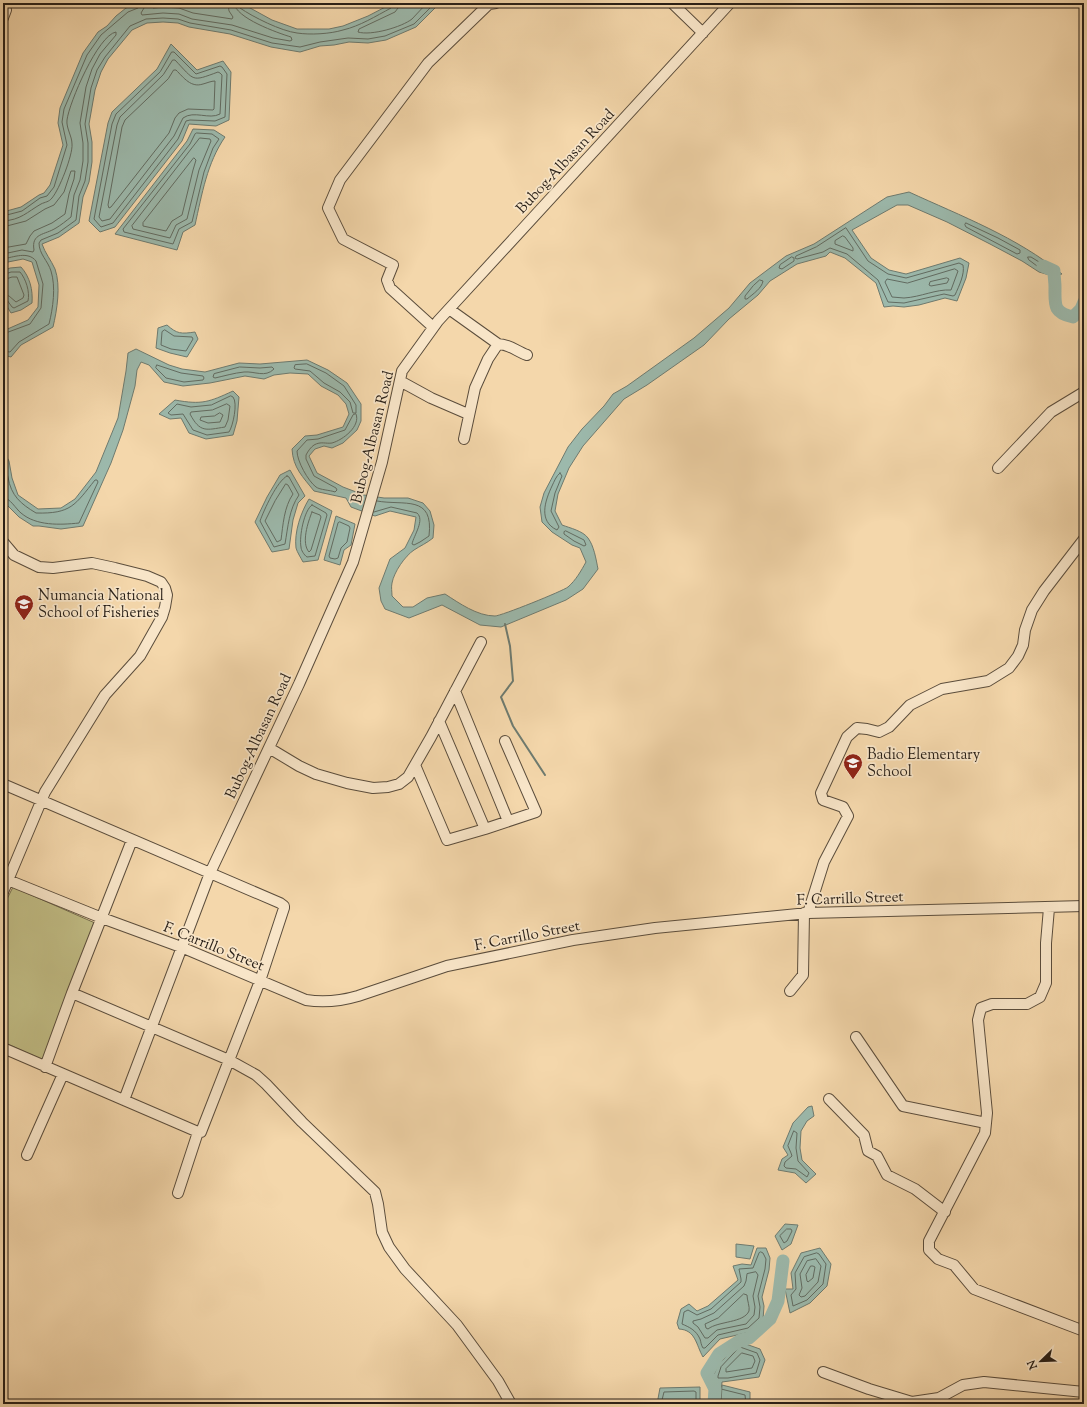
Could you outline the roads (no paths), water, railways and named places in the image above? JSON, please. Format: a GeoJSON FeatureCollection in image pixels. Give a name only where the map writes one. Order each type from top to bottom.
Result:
{"type":"FeatureCollection","features":[{"type":"Feature","properties":{"kind":"street"},"geometry":{"type":"LineString","coordinates":[[433,327],[390,288],[387,280],[393,265],[343,239],[328,208],[340,180],[428,63],[489,4],[496,3]]}},
{"type":"Feature","properties":{"kind":"street"},"geometry":{"type":"LineString","coordinates":[[672,3],[703,33]]}},
{"type":"Feature","properties":{"kind":"street","name":"Bubog-Albasan Road"},"geometry":{"type":"LineString","coordinates":[[124,1100],[210,873],[299,684],[353,562],[382,462],[402,371],[433,327],[449,309],[730,3]]}},
{"type":"Feature","properties":{"kind":"street"},"geometry":{"type":"LineString","coordinates":[[3,5],[6,10],[3,18]]}},
{"type":"Feature","properties":{"kind":"street"},"geometry":{"type":"LineString","coordinates":[[449,309],[498,344],[506,344],[527,355]]}},
{"type":"Feature","properties":{"kind":"street"},"geometry":{"type":"LineString","coordinates":[[464,439],[468,414],[477,382],[498,344]]}},
{"type":"Feature","properties":{"kind":"street"},"geometry":{"type":"LineString","coordinates":[[400,381],[431,398],[468,414]]}},
{"type":"Feature","properties":{"kind":"street"},"geometry":{"type":"LineString","coordinates":[[998,468],[1051,412],[1084,392]]}},
{"type":"Feature","properties":{"kind":"street"},"geometry":{"type":"LineString","coordinates":[[790,991],[803,975],[806,913],[830,848],[848,816],[843,807],[823,800],[820,793],[847,737],[857,728],[879,732],[889,727],[910,705],[942,689],[988,681],[1008,668],[1018,656],[1023,645],[1025,630],[1032,610],[1044,591],[1084,540]]}},
{"type":"Feature","properties":{"kind":"street"},"geometry":{"type":"LineString","coordinates":[[3,542],[14,555],[39,567],[53,568],[92,563],[115,568],[147,576],[161,582],[167,595],[162,617],[140,656],[105,695],[45,792],[6,879],[3,892]]}},
{"type":"Feature","properties":{"kind":"street"},"geometry":{"type":"LineString","coordinates":[[269,748],[299,766],[316,774],[352,785],[368,788],[380,788],[400,784],[408,778],[481,642]]}},
{"type":"Feature","properties":{"kind":"street"},"geometry":{"type":"LineString","coordinates":[[455,691],[508,821]]}},
{"type":"Feature","properties":{"kind":"street"},"geometry":{"type":"LineString","coordinates":[[439,722],[485,829]]}},
{"type":"Feature","properties":{"kind":"street"},"geometry":{"type":"LineString","coordinates":[[415,765],[447,840],[536,812],[505,740]]}},
{"type":"Feature","properties":{"kind":"street"},"geometry":{"type":"LineString","coordinates":[[3,784],[284,906],[260,981],[204,1128],[201,1132],[198,1132],[178,1193]]}},
{"type":"Feature","properties":{"kind":"street"},"geometry":{"type":"LineString","coordinates":[[45,1066],[132,840]]}},
{"type":"Feature","properties":{"kind":"street","name":"F. Carrillo Street"},"geometry":{"type":"LineString","coordinates":[[6,879],[102,918],[181,947],[306,1000],[323,1002],[340,1000],[373,992],[447,966],[573,940],[655,928],[806,913],[1084,906]]}},
{"type":"Feature","properties":{"kind":"street"},"geometry":{"type":"LineString","coordinates":[[1049,908],[1046,943],[1046,983],[1040,996],[1027,1004],[992,1004],[981,1008],[978,1020],[987,1113],[985,1133],[929,1241],[929,1250],[938,1259],[954,1265],[974,1289],[1084,1331]]}},
{"type":"Feature","properties":{"kind":"street"},"geometry":{"type":"LineString","coordinates":[[72,993],[229,1060],[256,1075],[266,1084],[302,1122],[374,1192],[378,1204],[382,1232],[389,1247],[406,1269],[457,1325],[498,1381],[511,1404]]}},
{"type":"Feature","properties":{"kind":"street"},"geometry":{"type":"LineString","coordinates":[[856,1037],[903,1106],[986,1123]]}},
{"type":"Feature","properties":{"kind":"street"},"geometry":{"type":"LineString","coordinates":[[3,1048],[198,1132]]}},
{"type":"Feature","properties":{"kind":"street"},"geometry":{"type":"LineString","coordinates":[[27,1155],[64,1074]]}},
{"type":"Feature","properties":{"kind":"street"},"geometry":{"type":"LineString","coordinates":[[828,1099],[864,1135],[868,1151],[877,1156],[887,1175],[915,1189],[945,1212]]}},
{"type":"Feature","properties":{"kind":"street"},"geometry":{"type":"LineString","coordinates":[[822,1372],[869,1389],[912,1402],[939,1398],[963,1385],[984,1382],[1084,1392]]}},
{"type":"Feature","properties":{"kind":"water"},"geometry":{"type":"Polygon","coordinates":[[[141,3],[241,3],[272,20],[297,29],[329,29],[343,26],[368,16],[393,3],[440,3],[416,27],[386,40],[368,43],[349,42],[320,46],[300,52],[271,47],[230,34],[189,27],[178,23],[147,23],[132,30],[108,59],[101,72],[95,90],[89,124],[92,142],[92,162],[89,182],[83,197],[79,223],[59,237],[42,244],[55,269],[58,283],[57,306],[53,327],[21,345],[11,357],[3,355],[3,331],[28,320],[38,307],[39,285],[32,262],[23,259],[3,263],[3,212],[21,207],[44,193],[50,185],[63,145],[58,123],[60,108],[83,53],[98,32],[107,26],[116,16],[126,8],[141,3]]]}},
{"type":"Feature","properties":{"kind":"water"},"geometry":{"type":"Polygon","coordinates":[[[171,44],[197,70],[223,61],[231,72],[229,120],[216,126],[189,124],[182,141],[115,227],[100,232],[89,221],[108,123],[112,112],[157,69],[171,44]]]}},
{"type":"Feature","properties":{"kind":"water"},"geometry":{"type":"Polygon","coordinates":[[[193,129],[214,130],[225,137],[209,168],[195,225],[183,232],[177,250],[115,234],[187,141],[193,129]]]}},
{"type":"Feature","properties":{"kind":"water"},"geometry":{"type":"Polygon","coordinates":[[[909,192],[1008,238],[1045,261],[1062,274],[1053,276],[1039,272],[1022,261],[947,222],[908,205],[897,205],[852,230],[871,258],[889,270],[906,274],[960,258],[969,263],[966,278],[957,301],[945,298],[919,305],[884,307],[876,283],[845,258],[830,252],[826,256],[797,264],[770,281],[758,295],[729,319],[704,345],[647,385],[624,399],[583,446],[569,468],[558,494],[555,511],[562,525],[580,532],[588,538],[596,557],[598,569],[583,589],[566,600],[501,627],[480,625],[442,605],[409,618],[385,609],[381,601],[379,588],[390,559],[405,548],[414,530],[416,517],[390,511],[375,516],[351,507],[346,498],[314,491],[302,477],[294,462],[292,449],[305,436],[317,435],[343,427],[349,414],[346,404],[338,395],[321,386],[308,374],[290,373],[274,375],[264,379],[245,376],[210,383],[183,386],[164,382],[149,365],[141,362],[137,370],[135,386],[123,430],[111,463],[83,526],[61,529],[33,526],[19,517],[7,505],[3,498],[3,450],[9,461],[12,478],[18,495],[38,509],[61,508],[75,499],[96,472],[118,418],[128,353],[136,349],[169,365],[182,369],[205,372],[239,363],[260,364],[307,360],[328,370],[347,383],[361,404],[361,421],[357,430],[343,443],[332,448],[324,446],[315,449],[309,456],[317,473],[343,487],[364,495],[384,498],[408,498],[423,503],[430,511],[434,525],[433,538],[414,550],[400,565],[393,579],[392,596],[403,607],[413,607],[427,598],[445,594],[468,608],[482,614],[495,616],[500,615],[568,587],[576,578],[586,562],[580,548],[572,545],[552,532],[542,522],[540,507],[544,493],[568,447],[613,394],[627,386],[694,338],[729,308],[750,283],[786,256],[814,244],[887,197],[909,192]]]}},
{"type":"Feature","properties":{"kind":"water"},"geometry":{"type":"Polygon","coordinates":[[[21,267],[27,275],[30,284],[32,303],[21,310],[11,313],[3,300],[3,271],[10,268],[21,267]]]}},
{"type":"Feature","properties":{"kind":"water"},"geometry":{"type":"Polygon","coordinates":[[[167,325],[180,333],[195,332],[198,339],[187,357],[156,348],[158,328],[167,325]]]}},
{"type":"Feature","properties":{"kind":"water"},"geometry":{"type":"Polygon","coordinates":[[[233,391],[239,397],[237,421],[233,435],[206,439],[189,433],[181,418],[170,419],[159,414],[175,400],[205,402],[233,391]]]}},
{"type":"Feature","properties":{"kind":"water"},"geometry":{"type":"Polygon","coordinates":[[[290,470],[305,496],[298,503],[293,520],[289,549],[272,552],[255,522],[280,475],[290,470]]]}},
{"type":"Feature","properties":{"kind":"water"},"geometry":{"type":"Polygon","coordinates":[[[309,499],[332,511],[318,560],[303,562],[296,548],[296,535],[303,510],[309,499]]]}},
{"type":"Feature","properties":{"kind":"water"},"geometry":{"type":"Polygon","coordinates":[[[336,516],[355,524],[351,545],[344,550],[340,565],[324,560],[336,516]]]}},
{"type":"Feature","properties":{"kind":"water"},"geometry":{"type":"Polygon","coordinates":[[[812,1106],[814,1116],[807,1121],[801,1131],[800,1148],[802,1160],[816,1174],[806,1183],[795,1173],[778,1170],[782,1159],[788,1155],[783,1147],[793,1123],[808,1107],[812,1106]]]}},
{"type":"Feature","properties":{"kind":"water"},"geometry":{"type":"Polygon","coordinates":[[[785,1224],[798,1225],[791,1244],[782,1250],[775,1236],[785,1224]]]}},
{"type":"Feature","properties":{"kind":"water"},"geometry":{"type":"Polygon","coordinates":[[[736,1244],[754,1246],[750,1259],[736,1257],[736,1244]]]}},
{"type":"Feature","properties":{"kind":"water"},"geometry":{"type":"Polygon","coordinates":[[[757,1248],[766,1248],[770,1258],[769,1270],[762,1297],[764,1306],[763,1320],[750,1332],[720,1339],[703,1357],[692,1335],[685,1330],[679,1329],[677,1323],[681,1309],[689,1304],[697,1311],[708,1306],[738,1280],[733,1266],[742,1264],[751,1265],[757,1248]]]}},
{"type":"Feature","properties":{"kind":"water"},"geometry":{"type":"Polygon","coordinates":[[[820,1248],[831,1264],[827,1286],[810,1303],[790,1313],[785,1289],[793,1289],[791,1273],[801,1253],[820,1248]]]}},
{"type":"Feature","properties":{"kind":"water"},"geometry":{"type":"Polygon","coordinates":[[[740,1342],[760,1349],[765,1360],[759,1377],[722,1382],[720,1404],[709,1404],[711,1381],[718,1365],[740,1342]]]}},
{"type":"Feature","properties":{"kind":"water"},"geometry":{"type":"Polygon","coordinates":[[[722,1385],[750,1392],[750,1404],[721,1404],[722,1385]]]}},
{"type":"Feature","properties":{"kind":"water"},"geometry":{"type":"Polygon","coordinates":[[[700,1387],[700,1404],[657,1404],[660,1388],[700,1387]]]}},
{"type":"Feature","properties":{"kind":"waterway"},"geometry":{"type":"LineString","coordinates":[[1043,266],[1054,271],[1055,303],[1056,307],[1062,313],[1073,317],[1081,309],[1084,302]]}},
{"type":"Feature","properties":{"kind":"waterway"},"geometry":{"type":"LineString","coordinates":[[505,624],[510,646],[513,681],[501,697],[513,726],[545,775]]}},
{"type":"Feature","properties":{"kind":"waterway"},"geometry":{"type":"LineString","coordinates":[[714,1404],[715,1389],[707,1373],[719,1354],[741,1340],[749,1338],[770,1319],[778,1301],[783,1261]]}},
{"type":"Feature","properties":{"kind":"place","name":"Numancia National School of Fisheries"},"geometry":{"type":"Point","coordinates":[24,621]}},
{"type":"Feature","properties":{"kind":"place","name":"Badio Elementary School"},"geometry":{"type":"Point","coordinates":[853,780]}}]}
